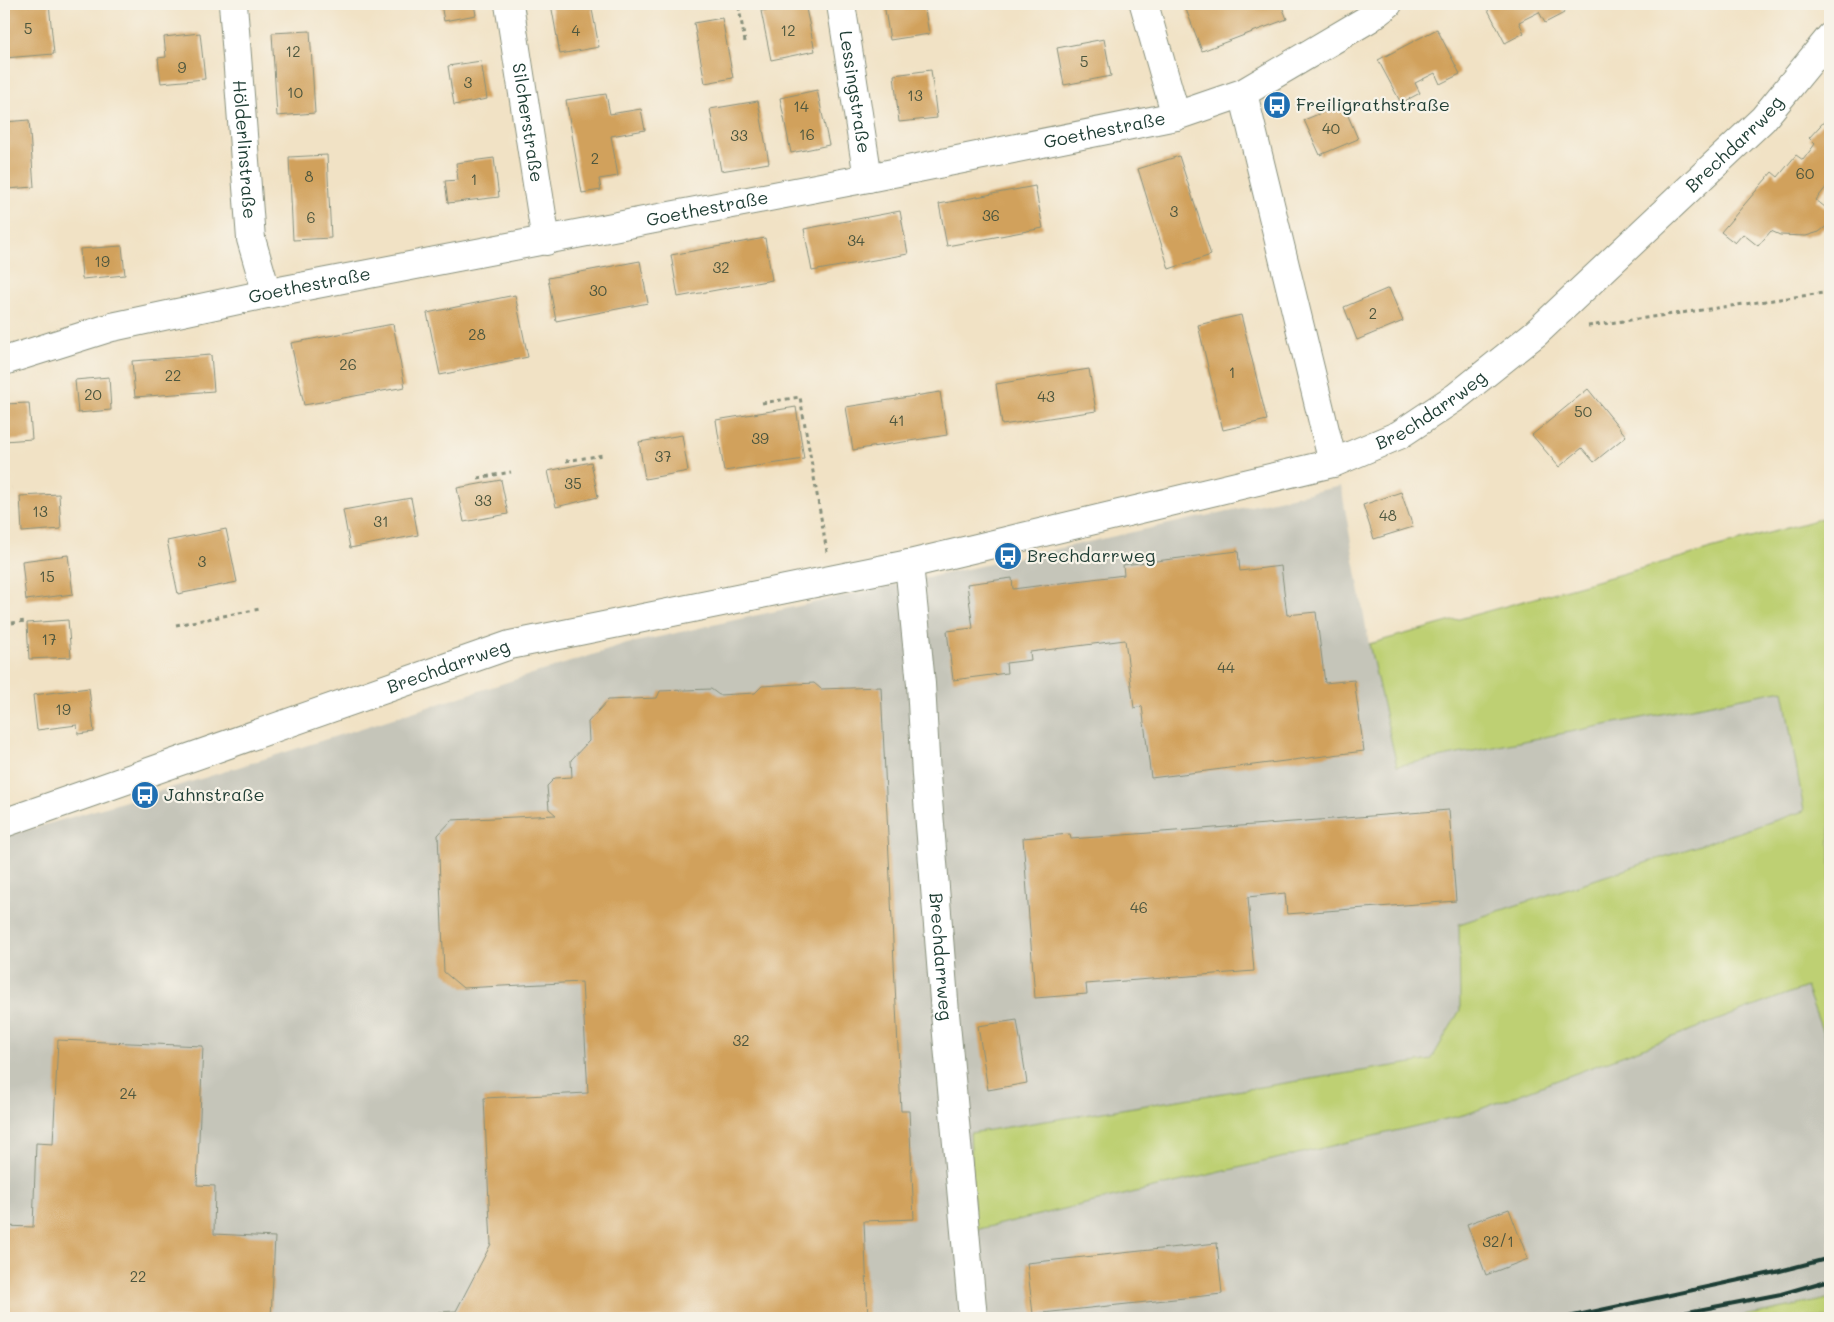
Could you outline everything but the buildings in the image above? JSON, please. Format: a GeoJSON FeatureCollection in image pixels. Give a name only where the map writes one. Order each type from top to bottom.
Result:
{"type":"FeatureCollection","features":[{"type":"Feature","properties":{"kind":"street","name":"Hölderlinstraße"},"geometry":{"type":"LineString","coordinates":[[233,4],[251,239],[267,294]]}},
{"type":"Feature","properties":{"kind":"street","name":"Silcherstraße"},"geometry":{"type":"LineString","coordinates":[[509,4],[546,241]]}},
{"type":"Feature","properties":{"kind":"street","name":"Lessingstraße"},"geometry":{"type":"LineString","coordinates":[[841,4],[868,178]]}},
{"type":"Feature","properties":{"kind":"street"},"geometry":{"type":"LineString","coordinates":[[1144,4],[1176,116]]}},
{"type":"Feature","properties":{"kind":"street","name":"Goethestraße"},"geometry":{"type":"LineString","coordinates":[[4,361],[112,327],[267,294],[868,178],[1176,116],[1243,93],[1370,18],[1388,4]]}},
{"type":"Feature","properties":{"kind":"street","name":"Brechdarrweg"},"geometry":{"type":"LineString","coordinates":[[4,823],[510,645],[909,564],[1333,463],[1399,435],[1456,397],[1536,333],[1763,119],[1830,37]]}},
{"type":"Feature","properties":{"kind":"street"},"geometry":{"type":"LineString","coordinates":[[1243,93],[1333,463]]}},
{"type":"Feature","properties":{"kind":"street","name":"Brechdarrweg"},"geometry":{"type":"LineString","coordinates":[[909,564],[922,684],[926,775],[945,1013],[973,1318]]}},
{"type":"Feature","properties":{"kind":"path"},"geometry":{"type":"LineString","coordinates":[[745,42],[739,8],[762,4]]}},
{"type":"Feature","properties":{"kind":"path"},"geometry":{"type":"LineString","coordinates":[[1585,326],[1830,292]]}},
{"type":"Feature","properties":{"kind":"path"},"geometry":{"type":"LineString","coordinates":[[762,403],[800,397],[827,552]]}},
{"type":"Feature","properties":{"kind":"path"},"geometry":{"type":"LineString","coordinates":[[566,462],[603,455]]}},
{"type":"Feature","properties":{"kind":"path"},"geometry":{"type":"LineString","coordinates":[[478,478],[511,472]]}},
{"type":"Feature","properties":{"kind":"path"},"geometry":{"type":"LineString","coordinates":[[4,489],[12,488]]}},
{"type":"Feature","properties":{"kind":"path"},"geometry":{"type":"LineString","coordinates":[[176,625],[260,609]]}},
{"type":"Feature","properties":{"kind":"path"},"geometry":{"type":"LineString","coordinates":[[4,624],[26,621]]}},
{"type":"Feature","properties":{"kind":"shaded area"},"geometry":{"type":"Polygon","coordinates":[[[1341,486],[1369,644],[1397,766],[1783,690],[1804,811],[1459,924],[1460,1010],[1431,1060],[970,1133],[976,1230],[1467,1114],[1806,986],[1830,1052],[1830,1298],[1734,1318],[4,1318],[4,837],[204,778],[627,644],[1341,486]]]}},
{"type":"Feature","properties":{"kind":"green space"},"geometry":{"type":"Polygon","coordinates":[[[1830,516],[1830,1052],[1806,987],[1467,1114],[975,1230],[970,1133],[1431,1060],[1460,1010],[1459,924],[1804,811],[1783,690],[1397,766],[1369,644],[1830,516]]]}},
{"type":"Feature","properties":{"kind":"green space"},"geometry":{"type":"Polygon","coordinates":[[[1830,1298],[1830,1318],[1734,1318],[1823,1300],[1830,1298]]]}},
{"type":"Feature","properties":{"kind":"railway"},"geometry":{"type":"LineString","coordinates":[[1564,1318],[1776,1272],[1830,1258]]}},
{"type":"Feature","properties":{"kind":"railway"},"geometry":{"type":"LineString","coordinates":[[1657,1318],[1781,1294],[1830,1280]]}},
{"type":"Feature","properties":{"kind":"place","name":"Freiligrathstraße"},"geometry":{"type":"Point","coordinates":[1277,105]}},
{"type":"Feature","properties":{"kind":"place","name":"Brechdarrweg"},"geometry":{"type":"Point","coordinates":[1008,556]}},
{"type":"Feature","properties":{"kind":"place","name":"Jahnstraße"},"geometry":{"type":"Point","coordinates":[145,795]}}]}
